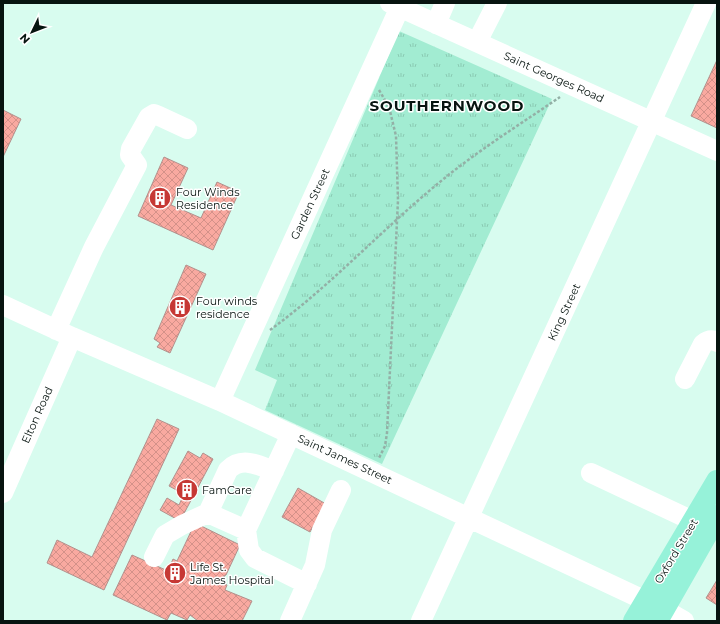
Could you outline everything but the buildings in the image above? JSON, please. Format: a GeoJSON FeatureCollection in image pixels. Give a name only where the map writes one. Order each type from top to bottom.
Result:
{"type":"FeatureCollection","features":[{"type":"Feature","properties":{"kind":"main road","name":"Oxford Street"},"geometry":{"type":"LineString","coordinates":[[655,610],[694,521],[717,481]]}},
{"type":"Feature","properties":{"kind":"main road","name":"Oxford Street"},"geometry":{"type":"LineString","coordinates":[[634,621],[655,610],[717,516]]}},
{"type":"Feature","properties":{"kind":"street"},"geometry":{"type":"LineString","coordinates":[[436,24],[445,3]]}},
{"type":"Feature","properties":{"kind":"street"},"geometry":{"type":"LineString","coordinates":[[477,42],[497,3]]}},
{"type":"Feature","properties":{"kind":"street","name":"King Street"},"geometry":{"type":"LineString","coordinates":[[422,621],[706,3]]}},
{"type":"Feature","properties":{"kind":"street","name":"Saint Georges Road"},"geometry":{"type":"LineString","coordinates":[[395,5],[717,151]]}},
{"type":"Feature","properties":{"kind":"street","name":"Garden Street"},"geometry":{"type":"LineString","coordinates":[[220,401],[370,74],[395,5]]}},
{"type":"Feature","properties":{"kind":"street","name":"Elton Road"},"geometry":{"type":"LineString","coordinates":[[3,492],[64,334],[94,247],[137,165],[130,155],[131,149],[149,117],[154,114],[187,129]]}},
{"type":"Feature","properties":{"kind":"street","name":"Saint James Street"},"geometry":{"type":"LineString","coordinates":[[3,306],[220,401],[470,518],[655,610],[684,621]]}},
{"type":"Feature","properties":{"kind":"street"},"geometry":{"type":"LineString","coordinates":[[685,379],[703,344],[706,341],[712,340],[717,342]]}},
{"type":"Feature","properties":{"kind":"street"},"geometry":{"type":"LineString","coordinates":[[291,434],[246,530],[250,550],[255,558],[307,584]]}},
{"type":"Feature","properties":{"kind":"street"},"geometry":{"type":"LineString","coordinates":[[154,557],[165,535],[208,513],[228,470],[233,465],[240,462],[250,463],[274,472]]}},
{"type":"Feature","properties":{"kind":"street"},"geometry":{"type":"LineString","coordinates":[[591,473],[694,521]]}},
{"type":"Feature","properties":{"kind":"street"},"geometry":{"type":"LineString","coordinates":[[290,621],[315,565],[322,530],[341,490]]}},
{"type":"Feature","properties":{"kind":"street"},"geometry":{"type":"LineString","coordinates":[[208,513],[246,530]]}},
{"type":"Feature","properties":{"kind":"path"},"geometry":{"type":"LineString","coordinates":[[370,74],[389,107],[396,136],[398,220],[387,434],[385,446],[373,472]]}},
{"type":"Feature","properties":{"kind":"path"},"geometry":{"type":"LineString","coordinates":[[269,331],[323,289],[446,177],[491,144],[576,87]]}},
{"type":"Feature","properties":{"kind":"green space"},"geometry":{"type":"Polygon","coordinates":[[[399,31],[552,99],[382,464],[265,410],[277,380],[255,370],[399,31]]]}},
{"type":"Feature","properties":{"kind":"place","name":"Four Winds Residence"},"geometry":{"type":"Point","coordinates":[160,198]}},
{"type":"Feature","properties":{"kind":"place","name":"Four winds residence"},"geometry":{"type":"Point","coordinates":[180,307]}},
{"type":"Feature","properties":{"kind":"place","name":"FamCare"},"geometry":{"type":"Point","coordinates":[187,490]}},
{"type":"Feature","properties":{"kind":"place","name":"Life St. James Hospital"},"geometry":{"type":"Point","coordinates":[175,573]}},
{"type":"Feature","properties":{"kind":"district","name":"SOUTHERNWOOD"},"geometry":{"type":"Point","coordinates":[447,105]}}]}
